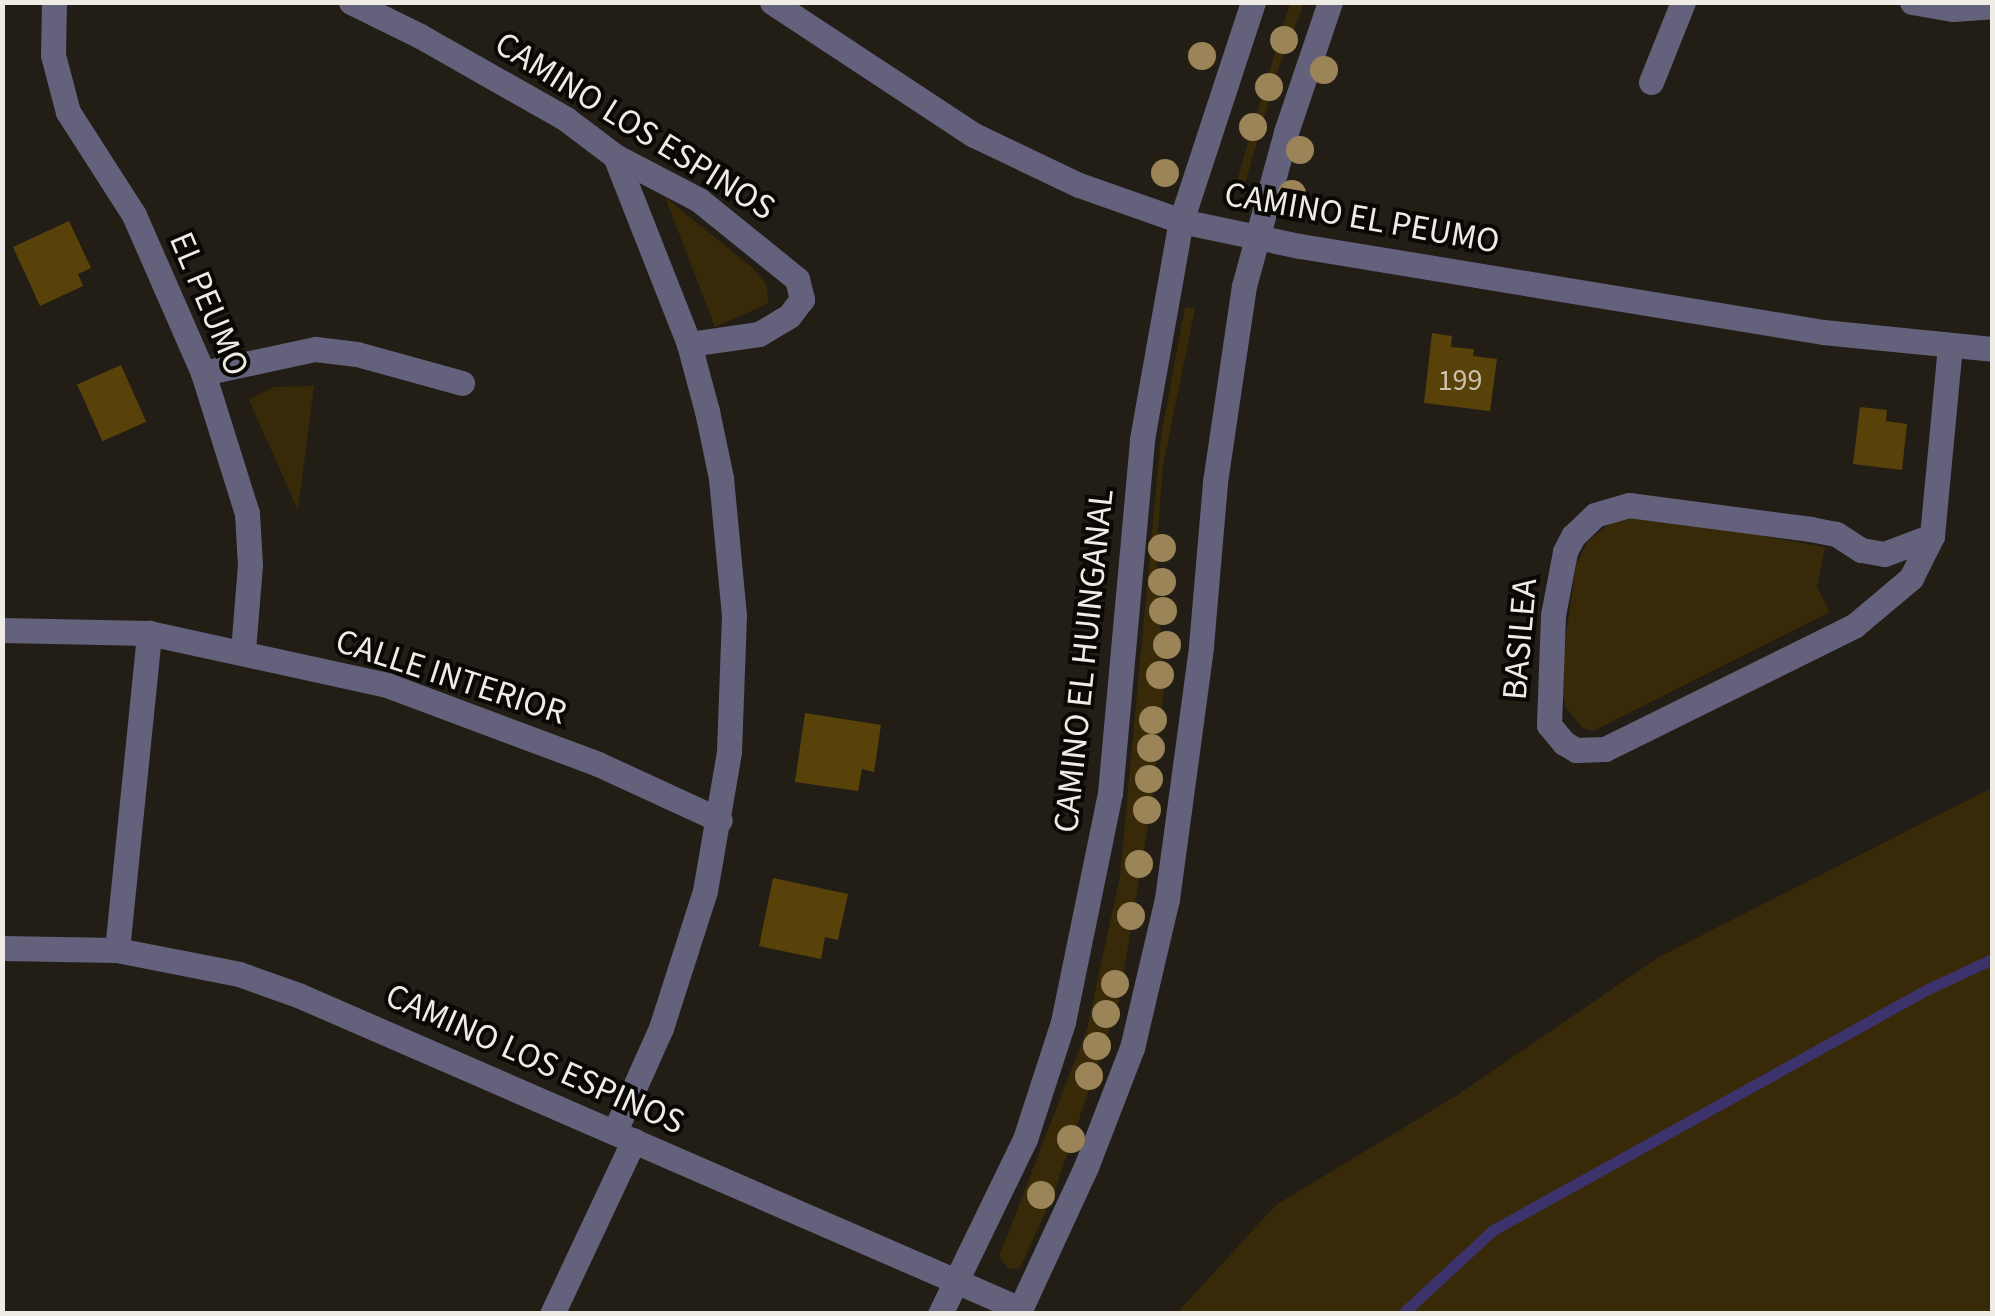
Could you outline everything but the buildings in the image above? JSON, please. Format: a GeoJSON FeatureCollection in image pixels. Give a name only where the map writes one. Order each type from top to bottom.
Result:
{"type":"FeatureCollection","features":[{"type":"Feature","properties":{"kind":"street","name":"EL PEUMO"},"geometry":{"type":"LineString","coordinates":[[54,2],[53,55],[68,112],[134,215],[203,373],[248,513],[250,565],[243,650]]}},
{"type":"Feature","properties":{"kind":"street","name":"CAMINO LOS ESPINOS"},"geometry":{"type":"LineString","coordinates":[[351,2],[420,36],[566,119],[615,156],[699,200],[797,280],[802,298],[789,316],[758,334],[689,344]]}},
{"type":"Feature","properties":{"kind":"street","name":"CAMINO EL PEUMO"},"geometry":{"type":"LineString","coordinates":[[772,2],[974,135],[1079,185],[1181,221],[1839,334],[1992,349]]}},
{"type":"Feature","properties":{"kind":"street","name":"CAMINO EL HUINGANAL"},"geometry":{"type":"LineString","coordinates":[[940,1314],[1025,1139],[1063,1022],[1110,793],[1142,439],[1181,221],[1253,2]]}},
{"type":"Feature","properties":{"kind":"street"},"geometry":{"type":"LineString","coordinates":[[1019,1311],[1086,1166],[1132,1048],[1167,899],[1200,646],[1228,377],[1257,237],[1286,132],[1330,2]]}},
{"type":"Feature","properties":{"kind":"street"},"geometry":{"type":"LineString","coordinates":[[1652,82],[1683,2]]}},
{"type":"Feature","properties":{"kind":"street"},"geometry":{"type":"LineString","coordinates":[[1912,2],[1953,9],[1992,6]]}},
{"type":"Feature","properties":{"kind":"street"},"geometry":{"type":"LineString","coordinates":[[552,1314],[624,1136],[686,960],[720,820],[729,752],[734,614],[720,478],[689,344],[615,156]]}},
{"type":"Feature","properties":{"kind":"street","name":"BASILEA"},"geometry":{"type":"LineString","coordinates":[[1932,536],[1884,554],[1861,550],[1836,534],[1811,529],[1629,505],[1595,515],[1573,536],[1565,552],[1553,614],[1549,724],[1564,743],[1576,750],[1604,749],[1854,626],[1911,578],[1932,536],[1950,347]]}},
{"type":"Feature","properties":{"kind":"street"},"geometry":{"type":"LineString","coordinates":[[203,373],[314,349],[357,354],[462,383]]}},
{"type":"Feature","properties":{"kind":"street","name":"CALLE INTERIOR"},"geometry":{"type":"LineString","coordinates":[[2,630],[149,633],[243,650],[387,685],[598,764],[720,820]]}},
{"type":"Feature","properties":{"kind":"street"},"geometry":{"type":"LineString","coordinates":[[116,950],[149,633]]}},
{"type":"Feature","properties":{"kind":"street","name":"CAMINO LOS ESPINOS"},"geometry":{"type":"LineString","coordinates":[[2,948],[116,950],[224,970],[298,995],[1019,1311]]}},
{"type":"Feature","properties":{"kind":"shaded area"},"geometry":{"type":"Polygon","coordinates":[[[1290,3],[1304,3],[1279,67],[1243,190],[1235,187],[1290,3]]]}},
{"type":"Feature","properties":{"kind":"shaded area"},"geometry":{"type":"Polygon","coordinates":[[[665,197],[753,268],[766,284],[769,303],[715,327],[665,197]]]}},
{"type":"Feature","properties":{"kind":"shaded area"},"geometry":{"type":"Polygon","coordinates":[[[1185,307],[1195,308],[1163,466],[1156,554],[1164,687],[1152,801],[1119,1001],[1054,1193],[1020,1268],[1009,1269],[999,1257],[1087,1029],[1120,876],[1161,437],[1185,307]]]}},
{"type":"Feature","properties":{"kind":"shaded area"},"geometry":{"type":"Polygon","coordinates":[[[314,386],[298,510],[249,400],[273,387],[314,386]]]}},
{"type":"Feature","properties":{"kind":"shaded area"},"geometry":{"type":"Polygon","coordinates":[[[1638,514],[1825,547],[1817,587],[1830,612],[1593,731],[1582,728],[1565,706],[1560,679],[1576,565],[1588,541],[1609,524],[1638,514]]]}},
{"type":"Feature","properties":{"kind":"shaded area"},"geometry":{"type":"Polygon","coordinates":[[[1992,788],[1992,1313],[1177,1313],[1276,1205],[1456,1096],[1659,957],[1992,788]]]}},
{"type":"Feature","properties":{"kind":"waterway"},"geometry":{"type":"LineString","coordinates":[[1402,1314],[1493,1230],[1928,989],[1992,959]]}}]}
